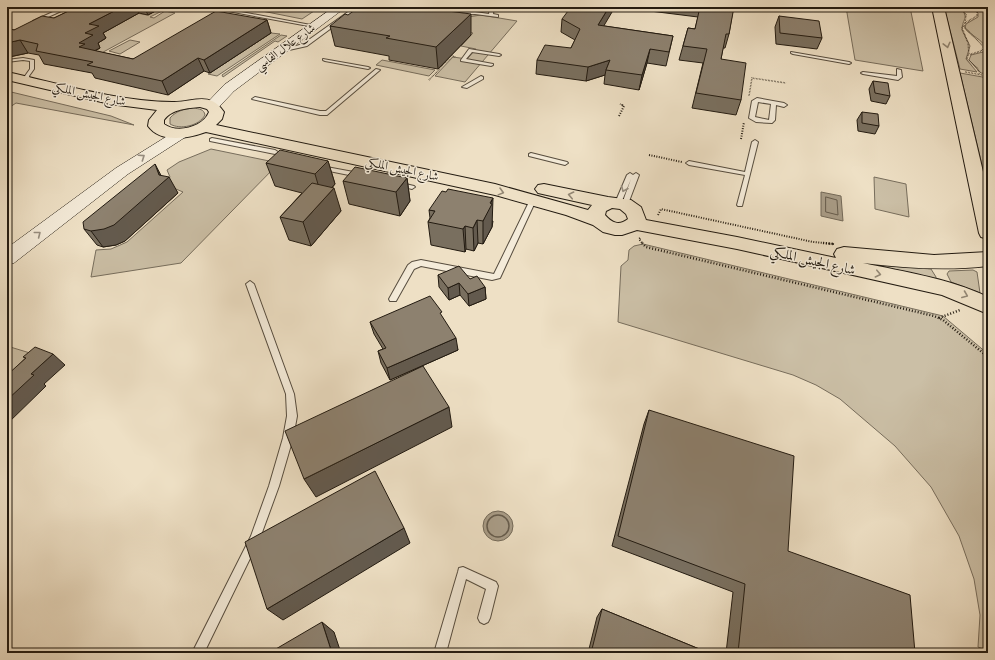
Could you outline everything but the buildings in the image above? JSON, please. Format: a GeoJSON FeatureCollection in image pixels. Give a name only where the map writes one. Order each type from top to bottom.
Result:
{"type":"FeatureCollection","features":[{"type":"Feature","properties":{"kind":"main road"},"geometry":{"type":"LineString","coordinates":[[938,7],[988,233]]}},
{"type":"Feature","properties":{"kind":"main road","name":"شارع الجيش الملكي"},"geometry":{"type":"LineString","coordinates":[[7,76],[110,100],[173,108]]}},
{"type":"Feature","properties":{"kind":"main road","name":"شارع الجيش الملكي"},"geometry":{"type":"LineString","coordinates":[[7,85],[113,110],[158,124],[172,134],[203,128],[217,118],[297,136],[628,213],[744,244],[945,288],[988,306]]}},
{"type":"Feature","properties":{"kind":"main road"},"geometry":{"type":"LineString","coordinates":[[158,124],[163,113],[173,108],[193,103],[217,118]]}},
{"type":"Feature","properties":{"kind":"main road","name":"شارع الجيش الملكي"},"geometry":{"type":"LineString","coordinates":[[217,118],[434,176],[563,208],[598,220],[607,227],[622,229],[628,213]]}},
{"type":"Feature","properties":{"kind":"main road"},"geometry":{"type":"LineString","coordinates":[[598,220],[596,211],[599,207],[628,213]]}},
{"type":"Feature","properties":{"kind":"main road","name":"شارع الجيش الملكي"},"geometry":{"type":"LineString","coordinates":[[628,213],[658,215],[801,247],[841,254],[931,262],[963,262],[988,259]]}},
{"type":"Feature","properties":{"kind":"street","name":"شارع علال الفاسي"},"geometry":{"type":"LineString","coordinates":[[193,103],[229,88],[341,7]]}},
{"type":"Feature","properties":{"kind":"street","name":"شارع علال الفاسي"},"geometry":{"type":"LineString","coordinates":[[217,118],[229,88]]}},
{"type":"Feature","properties":{"kind":"street"},"geometry":{"type":"LineString","coordinates":[[7,243],[134,146],[158,124]]}},
{"type":"Feature","properties":{"kind":"street"},"geometry":{"type":"LineString","coordinates":[[7,258],[122,171],[182,133]]}},
{"type":"Feature","properties":{"kind":"lane"},"geometry":{"type":"LineString","coordinates":[[28,25],[68,7]]}},
{"type":"Feature","properties":{"kind":"lane"},"geometry":{"type":"LineString","coordinates":[[208,7],[314,26]]}},
{"type":"Feature","properties":{"kind":"lane"},"geometry":{"type":"LineString","coordinates":[[279,51],[304,46],[357,7]]}},
{"type":"Feature","properties":{"kind":"lane"},"geometry":{"type":"LineString","coordinates":[[447,14],[475,13],[494,16],[492,7]]}},
{"type":"Feature","properties":{"kind":"lane"},"geometry":{"type":"LineString","coordinates":[[42,18],[49,20]]}},
{"type":"Feature","properties":{"kind":"lane"},"geometry":{"type":"LineString","coordinates":[[490,65],[463,60],[471,50],[499,55]]}},
{"type":"Feature","properties":{"kind":"lane"},"geometry":{"type":"LineString","coordinates":[[793,54],[849,62]]}},
{"type":"Feature","properties":{"kind":"lane"},"geometry":{"type":"LineString","coordinates":[[7,61],[23,59],[32,60],[32,70],[27,76],[27,80]]}},
{"type":"Feature","properties":{"kind":"lane"},"geometry":{"type":"LineString","coordinates":[[325,60],[368,68]]}},
{"type":"Feature","properties":{"kind":"lane"},"geometry":{"type":"LineString","coordinates":[[255,99],[320,114],[327,113],[333,110],[378,70]]}},
{"type":"Feature","properties":{"kind":"lane"},"geometry":{"type":"LineString","coordinates":[[863,73],[898,78],[900,77],[899,70]]}},
{"type":"Feature","properties":{"kind":"lane"},"geometry":{"type":"LineString","coordinates":[[465,87],[481,78]]}},
{"type":"Feature","properties":{"kind":"lane"},"geometry":{"type":"LineString","coordinates":[[774,103],[772,120],[770,122],[752,118],[755,101],[774,103],[784,105]]}},
{"type":"Feature","properties":{"kind":"lane"},"geometry":{"type":"LineString","coordinates":[[217,118],[212,140],[275,152]]}},
{"type":"Feature","properties":{"kind":"lane"},"geometry":{"type":"LineString","coordinates":[[740,205],[755,142]]}},
{"type":"Feature","properties":{"kind":"lane"},"geometry":{"type":"LineString","coordinates":[[531,155],[564,163]]}},
{"type":"Feature","properties":{"kind":"lane"},"geometry":{"type":"LineString","coordinates":[[689,163],[748,174]]}},
{"type":"Feature","properties":{"kind":"lane"},"geometry":{"type":"LineString","coordinates":[[312,166],[363,176]]}},
{"type":"Feature","properties":{"kind":"lane"},"geometry":{"type":"LineString","coordinates":[[628,213],[633,175]]}},
{"type":"Feature","properties":{"kind":"lane"},"geometry":{"type":"LineString","coordinates":[[391,182],[412,187]]}},
{"type":"Feature","properties":{"kind":"lane"},"geometry":{"type":"LineString","coordinates":[[392,298],[411,267],[416,264],[421,263],[492,278],[497,276],[534,200]]}},
{"type":"Feature","properties":{"kind":"lane"},"geometry":{"type":"LineString","coordinates":[[198,653],[255,538],[274,486],[288,438],[292,416],[290,394],[250,284]]}},
{"type":"Feature","properties":{"kind":"lane"},"geometry":{"type":"LineString","coordinates":[[440,653],[464,572],[492,586],[484,618]]}},
{"type":"Feature","properties":{"kind":"path"},"geometry":{"type":"LineString","coordinates":[[961,7],[966,15],[965,24],[967,32],[984,47],[982,51],[969,54]]}},
{"type":"Feature","properties":{"kind":"path"},"geometry":{"type":"LineString","coordinates":[[970,7],[976,12],[977,16],[965,24],[962,28],[970,46],[967,60],[977,68],[980,74]]}},
{"type":"Feature","properties":{"kind":"path"},"geometry":{"type":"LineString","coordinates":[[429,80],[452,56],[465,58]]}},
{"type":"Feature","properties":{"kind":"path"},"geometry":{"type":"LineString","coordinates":[[988,96],[986,99],[988,102]]}},
{"type":"Feature","properties":{"kind":"path"},"geometry":{"type":"LineString","coordinates":[[619,116],[624,106],[620,104]]}},
{"type":"Feature","properties":{"kind":"path"},"geometry":{"type":"LineString","coordinates":[[649,155],[689,163]]}},
{"type":"Feature","properties":{"kind":"path"},"geometry":{"type":"LineString","coordinates":[[658,215],[661,209],[813,242],[837,245]]}},
{"type":"Feature","properties":{"kind":"path"},"geometry":{"type":"LineString","coordinates":[[628,213],[639,239],[646,247],[938,318],[943,320],[988,357]]}},
{"type":"Feature","properties":{"kind":"path"},"geometry":{"type":"LineString","coordinates":[[938,318],[962,310]]}},
{"type":"Feature","properties":{"kind":"shaded area"},"geometry":{"type":"Polygon","coordinates":[[[87,7],[106,7],[147,15],[158,10],[162,11],[150,17],[154,18],[165,11],[175,13],[71,69],[92,46],[105,39],[87,7]]]}},
{"type":"Feature","properties":{"kind":"shaded area"},"geometry":{"type":"Polygon","coordinates":[[[242,7],[320,7],[302,19],[242,7]]]}},
{"type":"Feature","properties":{"kind":"shaded area"},"geometry":{"type":"Polygon","coordinates":[[[846,7],[910,7],[923,71],[855,60],[846,7]]]}},
{"type":"Feature","properties":{"kind":"shaded area"},"geometry":{"type":"Polygon","coordinates":[[[944,7],[960,7],[965,14],[962,30],[970,46],[966,59],[977,72],[960,69],[944,7]]]}},
{"type":"Feature","properties":{"kind":"shaded area"},"geometry":{"type":"Polygon","coordinates":[[[972,7],[982,7],[988,22],[988,74],[981,73],[969,60],[971,55],[983,52],[986,48],[982,42],[965,28],[966,24],[978,17],[978,13],[972,7]]]}},
{"type":"Feature","properties":{"kind":"shaded area"},"geometry":{"type":"Polygon","coordinates":[[[481,15],[517,21],[465,82],[435,76],[453,57],[467,59],[476,49],[461,46],[473,33],[427,25],[429,23],[481,15]]]}},
{"type":"Feature","properties":{"kind":"shaded area"},"geometry":{"type":"Polygon","coordinates":[[[271,33],[280,34],[217,76],[208,74],[271,33]]]}},
{"type":"Feature","properties":{"kind":"shaded area"},"geometry":{"type":"Polygon","coordinates":[[[281,35],[287,36],[278,42],[275,41],[223,77],[222,75],[281,35]]]}},
{"type":"Feature","properties":{"kind":"shaded area"},"geometry":{"type":"Polygon","coordinates":[[[130,40],[140,42],[120,54],[109,51],[130,40]]]}},
{"type":"Feature","properties":{"kind":"shaded area"},"geometry":{"type":"Polygon","coordinates":[[[382,60],[435,70],[429,76],[376,65],[382,60]]]}},
{"type":"Feature","properties":{"kind":"shaded area"},"geometry":{"type":"Polygon","coordinates":[[[960,73],[988,78],[988,94],[984,97],[988,104],[988,190],[960,73]]]}},
{"type":"Feature","properties":{"kind":"shaded area"},"geometry":{"type":"Polygon","coordinates":[[[7,91],[111,116],[134,125],[16,103],[7,109],[7,91]]]}},
{"type":"Feature","properties":{"kind":"shaded area"},"geometry":{"type":"Polygon","coordinates":[[[194,108],[201,110],[205,115],[198,122],[184,127],[170,124],[170,118],[178,112],[194,108]]]}},
{"type":"Feature","properties":{"kind":"shaded area"},"geometry":{"type":"Polygon","coordinates":[[[211,149],[279,163],[181,263],[91,277],[96,250],[111,249],[127,242],[183,192],[176,189],[167,181],[170,177],[167,170],[179,162],[211,149]]]}},
{"type":"Feature","properties":{"kind":"shaded area"},"geometry":{"type":"Polygon","coordinates":[[[874,177],[906,184],[909,217],[875,209],[874,177]]]}},
{"type":"Feature","properties":{"kind":"shaded area"},"geometry":{"type":"Polygon","coordinates":[[[643,244],[943,316],[988,354],[988,651],[978,647],[980,615],[974,579],[959,536],[931,487],[895,446],[840,399],[816,385],[793,375],[618,322],[621,266],[628,260],[629,250],[634,246],[643,244]]]}},
{"type":"Feature","properties":{"kind":"shaded area"},"geometry":{"type":"Polygon","coordinates":[[[876,265],[931,269],[936,279],[876,265]]]}},
{"type":"Feature","properties":{"kind":"shaded area"},"geometry":{"type":"Polygon","coordinates":[[[973,270],[977,272],[980,293],[951,282],[947,274],[949,271],[973,270]]]}},
{"type":"Feature","properties":{"kind":"shaded area"},"geometry":{"type":"Polygon","coordinates":[[[7,346],[30,353],[7,376],[7,346]]]}},
{"type":"Feature","properties":{"kind":"water"},"geometry":{"type":"Polygon","coordinates":[[[821,192],[841,196],[843,221],[821,216],[821,192]]]}},
{"type":"Feature","properties":{"kind":"water"},"geometry":{"type":"Polygon","coordinates":[[[498,511],[509,515],[513,526],[509,537],[498,541],[487,537],[483,526],[487,515],[498,511]]]}}]}
